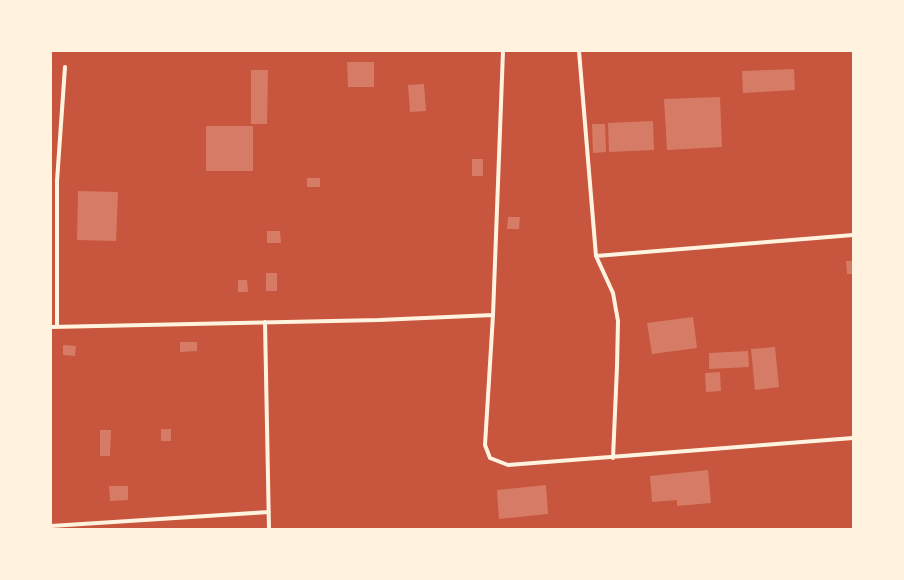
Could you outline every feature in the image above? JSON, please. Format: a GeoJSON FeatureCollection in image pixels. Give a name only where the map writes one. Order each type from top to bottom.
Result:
{"type":"FeatureCollection","features":[{"type":"Feature","properties":{"kind":"street"},"geometry":{"type":"LineString","coordinates":[[503,51],[493,315],[485,445],[490,458],[508,465],[613,458],[853,438]]}},
{"type":"Feature","properties":{"kind":"street"},"geometry":{"type":"LineString","coordinates":[[579,51],[596,256],[613,293],[618,321],[618,366],[613,458]]}},
{"type":"Feature","properties":{"kind":"street"},"geometry":{"type":"LineString","coordinates":[[57,326],[57,180],[65,67]]}},
{"type":"Feature","properties":{"kind":"street"},"geometry":{"type":"LineString","coordinates":[[596,256],[853,235]]}},
{"type":"Feature","properties":{"kind":"street"},"geometry":{"type":"LineString","coordinates":[[51,327],[493,315]]}},
{"type":"Feature","properties":{"kind":"street"},"geometry":{"type":"LineString","coordinates":[[264,322],[269,529]]}},
{"type":"Feature","properties":{"kind":"street"},"geometry":{"type":"LineString","coordinates":[[51,526],[269,512]]}},
{"type":"Feature","properties":{"kind":"building"},"geometry":{"type":"Polygon","coordinates":[[[347,62],[374,62],[374,87],[348,87],[347,62]]]}},
{"type":"Feature","properties":{"kind":"building"},"geometry":{"type":"Polygon","coordinates":[[[794,69],[795,90],[743,93],[742,71],[794,69]]]}},
{"type":"Feature","properties":{"kind":"building"},"geometry":{"type":"Polygon","coordinates":[[[251,70],[268,70],[267,124],[251,124],[251,70]]]}},
{"type":"Feature","properties":{"kind":"building"},"geometry":{"type":"Polygon","coordinates":[[[424,84],[426,111],[410,112],[408,85],[424,84]]]}},
{"type":"Feature","properties":{"kind":"building"},"geometry":{"type":"Polygon","coordinates":[[[720,97],[722,147],[667,150],[664,99],[720,97]]]}},
{"type":"Feature","properties":{"kind":"building"},"geometry":{"type":"Polygon","coordinates":[[[653,121],[654,150],[609,152],[608,123],[653,121]]]}},
{"type":"Feature","properties":{"kind":"building"},"geometry":{"type":"Polygon","coordinates":[[[592,124],[605,124],[606,152],[593,153],[592,124]]]}},
{"type":"Feature","properties":{"kind":"building"},"geometry":{"type":"Polygon","coordinates":[[[206,126],[253,126],[253,171],[206,171],[206,126]]]}},
{"type":"Feature","properties":{"kind":"building"},"geometry":{"type":"Polygon","coordinates":[[[472,159],[483,159],[483,176],[472,176],[472,159]]]}},
{"type":"Feature","properties":{"kind":"building"},"geometry":{"type":"Polygon","coordinates":[[[307,178],[320,178],[320,187],[307,187],[307,178]]]}},
{"type":"Feature","properties":{"kind":"building"},"geometry":{"type":"Polygon","coordinates":[[[78,191],[118,192],[116,241],[77,240],[78,191]]]}},
{"type":"Feature","properties":{"kind":"building"},"geometry":{"type":"Polygon","coordinates":[[[508,217],[520,217],[519,229],[507,229],[508,217]]]}},
{"type":"Feature","properties":{"kind":"building"},"geometry":{"type":"Polygon","coordinates":[[[267,231],[280,231],[281,243],[267,243],[267,231]]]}},
{"type":"Feature","properties":{"kind":"building"},"geometry":{"type":"Polygon","coordinates":[[[846,261],[853,261],[853,274],[847,274],[846,261]]]}},
{"type":"Feature","properties":{"kind":"building"},"geometry":{"type":"Polygon","coordinates":[[[266,273],[277,273],[277,291],[266,291],[266,273]]]}},
{"type":"Feature","properties":{"kind":"building"},"geometry":{"type":"Polygon","coordinates":[[[238,280],[247,280],[248,292],[238,292],[238,280]]]}},
{"type":"Feature","properties":{"kind":"building"},"geometry":{"type":"Polygon","coordinates":[[[693,317],[697,348],[652,354],[647,323],[693,317]]]}},
{"type":"Feature","properties":{"kind":"building"},"geometry":{"type":"Polygon","coordinates":[[[180,342],[197,342],[197,351],[180,352],[180,342]]]}},
{"type":"Feature","properties":{"kind":"building"},"geometry":{"type":"Polygon","coordinates":[[[63,345],[76,346],[75,356],[63,355],[63,345]]]}},
{"type":"Feature","properties":{"kind":"building"},"geometry":{"type":"Polygon","coordinates":[[[775,347],[779,387],[755,390],[751,349],[775,347]]]}},
{"type":"Feature","properties":{"kind":"building"},"geometry":{"type":"Polygon","coordinates":[[[748,351],[749,367],[709,369],[709,353],[748,351]]]}},
{"type":"Feature","properties":{"kind":"building"},"geometry":{"type":"Polygon","coordinates":[[[720,372],[721,391],[706,392],[705,373],[720,372]]]}},
{"type":"Feature","properties":{"kind":"building"},"geometry":{"type":"Polygon","coordinates":[[[161,429],[171,429],[171,441],[161,441],[161,429]]]}},
{"type":"Feature","properties":{"kind":"building"},"geometry":{"type":"Polygon","coordinates":[[[100,430],[111,430],[110,456],[100,456],[100,430]]]}},
{"type":"Feature","properties":{"kind":"building"},"geometry":{"type":"Polygon","coordinates":[[[708,470],[711,503],[677,506],[677,500],[652,502],[650,476],[708,470]]]}},
{"type":"Feature","properties":{"kind":"building"},"geometry":{"type":"Polygon","coordinates":[[[546,485],[548,514],[499,519],[497,490],[546,485]]]}},
{"type":"Feature","properties":{"kind":"building"},"geometry":{"type":"Polygon","coordinates":[[[109,486],[128,486],[128,500],[110,501],[109,486]]]}}]}
